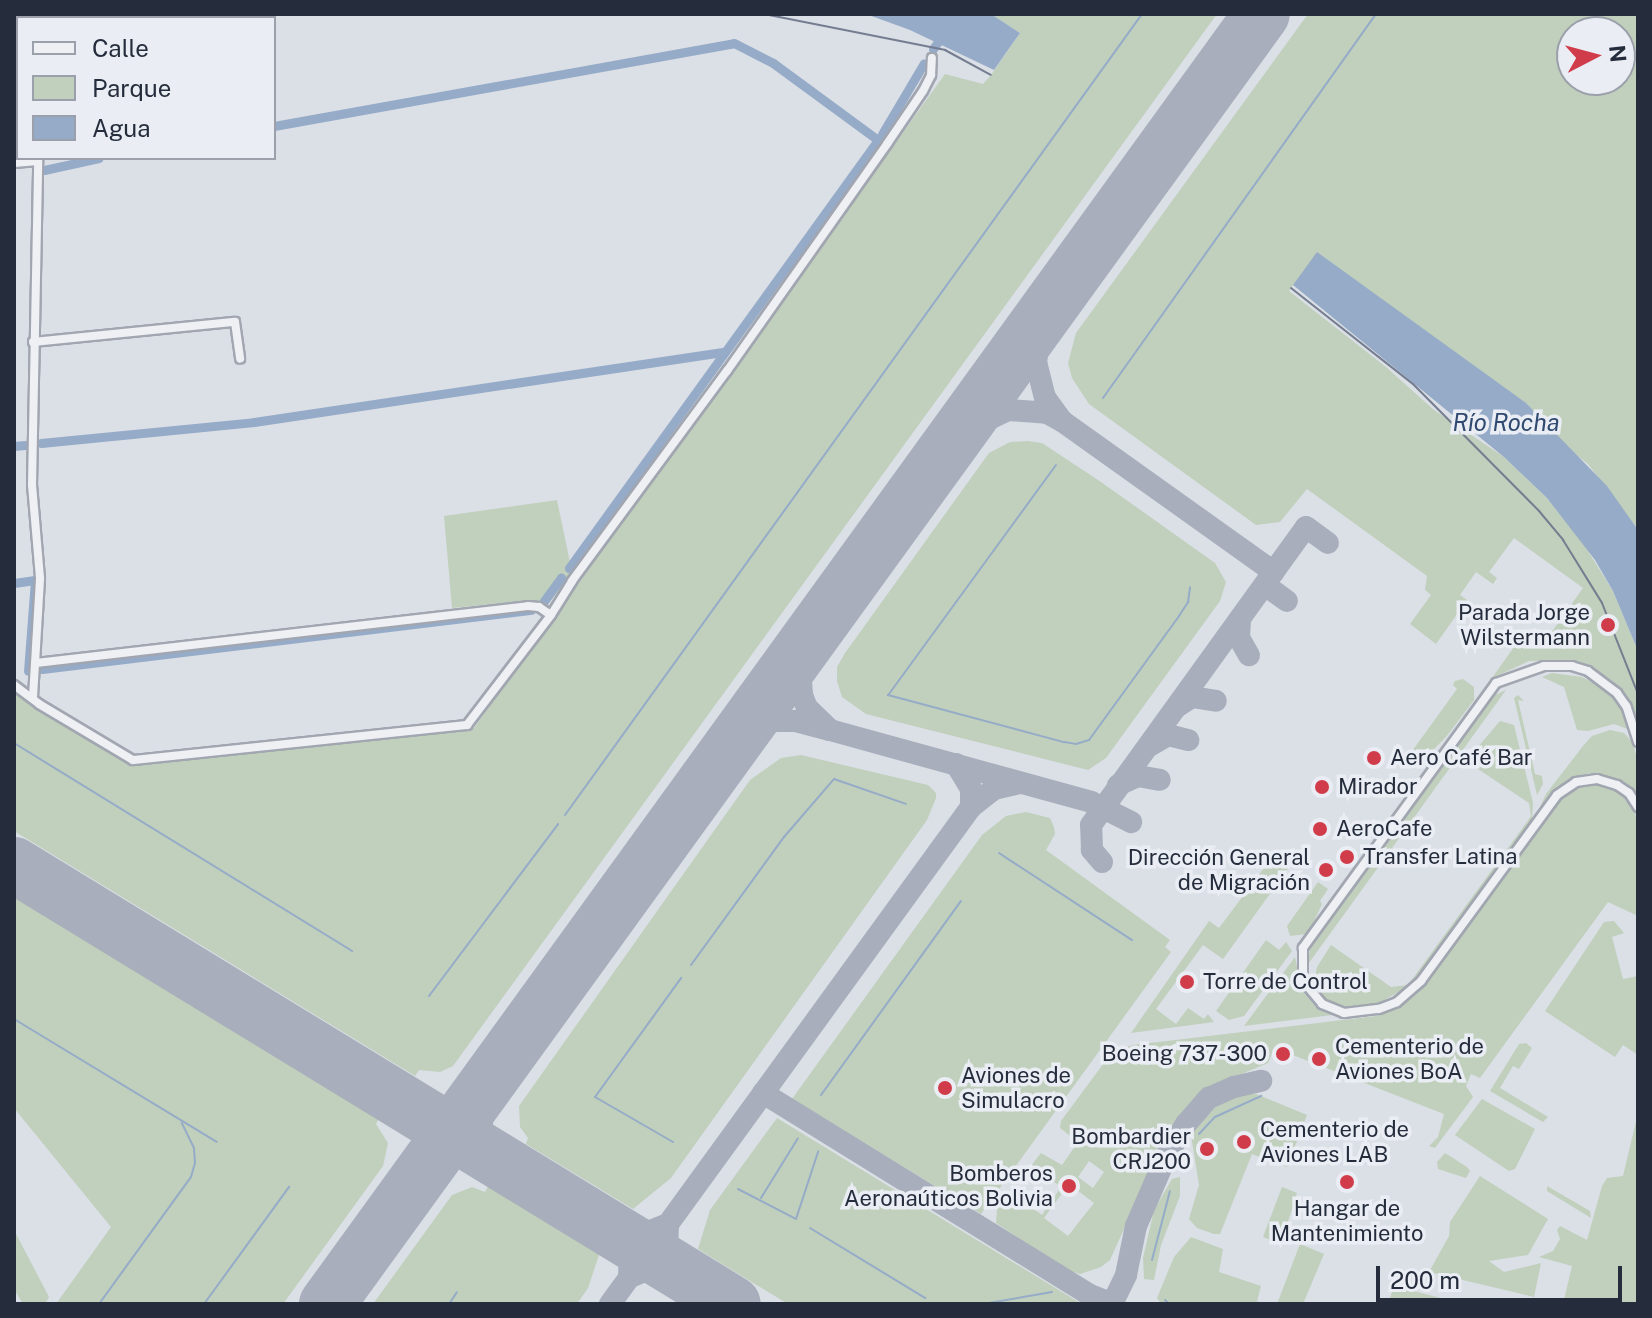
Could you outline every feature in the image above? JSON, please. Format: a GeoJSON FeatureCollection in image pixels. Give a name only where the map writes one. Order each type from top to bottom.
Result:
{"type":"FeatureCollection","features":[{"type":"Feature","properties":{"kind":"street"},"geometry":{"type":"LineString","coordinates":[[14,685],[39,704],[133,760],[462,727],[476,717],[551,615],[572,581],[727,371],[917,101],[931,75],[932,58]]}},
{"type":"Feature","properties":{"kind":"street"},"geometry":{"type":"LineString","coordinates":[[14,163],[38,160],[32,485],[40,578],[33,697]]}},
{"type":"Feature","properties":{"kind":"street"},"geometry":{"type":"LineString","coordinates":[[33,342],[235,322],[240,359]]}},
{"type":"Feature","properties":{"kind":"street"},"geometry":{"type":"LineString","coordinates":[[36,663],[528,606],[539,607],[551,615]]}},
{"type":"Feature","properties":{"kind":"street"},"geometry":{"type":"LineString","coordinates":[[1638,742],[1626,706],[1617,693],[1588,671],[1572,666],[1544,666],[1496,683],[1303,948],[1303,981],[1322,1004],[1344,1013],[1379,1009],[1397,1002],[1421,981],[1557,795],[1576,782],[1597,779],[1617,785],[1629,793],[1638,807]]}},
{"type":"Feature","properties":{"kind":"green space"},"geometry":{"type":"Polygon","coordinates":[[[991,14],[1217,14],[453,1066],[440,1072],[419,1070],[415,1076],[14,831],[14,692],[134,764],[474,728],[945,74],[983,84],[991,75],[1020,33],[991,14]]]}},
{"type":"Feature","properties":{"kind":"green space"},"geometry":{"type":"Polygon","coordinates":[[[1308,14],[1638,14],[1638,530],[1588,464],[1317,253],[1289,291],[1386,367],[1434,410],[1504,457],[1547,498],[1581,540],[1613,591],[1638,651],[1638,720],[1632,706],[1611,680],[1583,663],[1529,661],[1492,678],[1526,630],[1544,643],[1583,588],[1514,538],[1489,572],[1497,578],[1493,584],[1476,572],[1460,595],[1467,600],[1436,644],[1410,624],[1431,595],[1425,590],[1427,576],[1307,489],[1280,522],[1256,525],[1089,404],[1072,378],[1068,363],[1076,333],[1308,14]]]}},
{"type":"Feature","properties":{"kind":"green space"},"geometry":{"type":"Polygon","coordinates":[[[1010,442],[1042,443],[1101,482],[1215,563],[1226,582],[1220,601],[1106,758],[1088,770],[866,714],[842,697],[837,681],[837,667],[845,653],[989,453],[1010,442]]]}},
{"type":"Feature","properties":{"kind":"green space"},"geometry":{"type":"Polygon","coordinates":[[[557,500],[572,572],[547,606],[523,601],[452,608],[444,516],[557,500]]]}},
{"type":"Feature","properties":{"kind":"green space"},"geometry":{"type":"Polygon","coordinates":[[[1552,673],[1582,677],[1606,690],[1622,711],[1630,730],[1614,724],[1588,731],[1577,730],[1564,687],[1542,677],[1552,673]]]}},
{"type":"Feature","properties":{"kind":"green space"},"geometry":{"type":"Polygon","coordinates":[[[1463,679],[1474,687],[1474,700],[1446,737],[1421,762],[1410,754],[1457,689],[1453,685],[1455,681],[1463,679]]]}},
{"type":"Feature","properties":{"kind":"green space"},"geometry":{"type":"Polygon","coordinates":[[[1506,690],[1306,967],[1310,949],[1495,695],[1506,690]]]}},
{"type":"Feature","properties":{"kind":"green space"},"geometry":{"type":"Polygon","coordinates":[[[1518,695],[1524,701],[1518,700],[1535,774],[1542,776],[1543,784],[1537,795],[1514,698],[1518,695]]]}},
{"type":"Feature","properties":{"kind":"green space"},"geometry":{"type":"Polygon","coordinates":[[[1500,721],[1514,725],[1533,803],[1532,820],[1412,984],[1381,1002],[1355,1007],[1332,1004],[1322,997],[1314,982],[1317,967],[1331,945],[1391,987],[1408,985],[1531,816],[1529,803],[1466,761],[1500,721]]]}},
{"type":"Feature","properties":{"kind":"green space"},"geometry":{"type":"Polygon","coordinates":[[[1610,730],[1624,733],[1633,743],[1638,763],[1638,797],[1619,779],[1590,773],[1569,779],[1540,807],[1546,794],[1592,736],[1610,730]]]}},
{"type":"Feature","properties":{"kind":"green space"},"geometry":{"type":"Polygon","coordinates":[[[801,755],[928,785],[936,793],[936,798],[927,820],[671,1178],[633,1209],[526,1144],[528,1138],[520,1127],[519,1106],[750,780],[781,758],[801,755]]]}},
{"type":"Feature","properties":{"kind":"green space"},"geometry":{"type":"Polygon","coordinates":[[[1598,783],[1620,792],[1635,813],[1638,826],[1638,916],[1608,902],[1480,1078],[1471,1074],[1466,1086],[1473,1097],[1435,1148],[1429,1146],[1438,1137],[1444,1114],[1280,1050],[1272,1053],[1268,1063],[1210,1087],[1184,1110],[1164,1140],[1110,1260],[1101,1267],[1080,1274],[1067,1270],[996,1223],[997,1210],[1007,1196],[1015,1196],[1042,1215],[1061,1187],[1043,1174],[1037,1182],[1027,1171],[1041,1153],[1062,1165],[1078,1142],[1060,1128],[1061,1121],[1112,1052],[1133,1045],[1376,1016],[1397,1008],[1422,987],[1562,797],[1579,786],[1598,783]],[[1089,1161],[1078,1177],[1093,1188],[1104,1172],[1089,1161]],[[1069,1184],[1044,1218],[1068,1236],[1094,1203],[1069,1184]]]}},
{"type":"Feature","properties":{"kind":"green space"},"geometry":{"type":"Polygon","coordinates":[[[1026,812],[1050,818],[1055,834],[1046,850],[1170,940],[1165,947],[1171,952],[981,1214],[792,1099],[982,835],[1006,816],[1026,812]]]}},
{"type":"Feature","properties":{"kind":"green space"},"geometry":{"type":"Polygon","coordinates":[[[1276,852],[1300,869],[1290,866],[1223,959],[1203,945],[1156,1009],[1176,1024],[1188,1008],[1204,1019],[1208,1014],[1214,1022],[1131,1033],[1209,921],[1219,928],[1276,852]]]}},
{"type":"Feature","properties":{"kind":"green space"},"geometry":{"type":"Polygon","coordinates":[[[1318,882],[1328,889],[1320,901],[1322,904],[1312,926],[1306,934],[1290,936],[1287,926],[1318,882]]]}},
{"type":"Feature","properties":{"kind":"green space"},"geometry":{"type":"Polygon","coordinates":[[[14,895],[379,1118],[376,1124],[388,1143],[383,1166],[283,1304],[56,1304],[111,1227],[14,1108],[14,895]]]}},
{"type":"Feature","properties":{"kind":"green space"},"geometry":{"type":"Polygon","coordinates":[[[1614,921],[1624,933],[1612,937],[1623,979],[1638,976],[1638,1055],[1623,1045],[1615,1057],[1545,1011],[1604,922],[1614,921]]]}},
{"type":"Feature","properties":{"kind":"green space"},"geometry":{"type":"Polygon","coordinates":[[[1266,940],[1279,950],[1286,942],[1292,951],[1244,1016],[1229,1020],[1216,1011],[1266,940]]]}},
{"type":"Feature","properties":{"kind":"green space"},"geometry":{"type":"Polygon","coordinates":[[[1295,957],[1302,991],[1318,1009],[1332,1015],[1244,1026],[1295,957]]]}},
{"type":"Feature","properties":{"kind":"green space"},"geometry":{"type":"Polygon","coordinates":[[[1526,1043],[1532,1048],[1519,1069],[1513,1066],[1500,1088],[1548,1117],[1543,1122],[1490,1091],[1519,1044],[1526,1043]]]}},
{"type":"Feature","properties":{"kind":"green space"},"geometry":{"type":"Polygon","coordinates":[[[1240,1094],[1256,1094],[1307,1115],[1287,1167],[1252,1154],[1220,1234],[1214,1234],[1197,1228],[1189,1219],[1199,1185],[1191,1135],[1198,1122],[1217,1106],[1240,1094]]]}},
{"type":"Feature","properties":{"kind":"green space"},"geometry":{"type":"Polygon","coordinates":[[[1482,1099],[1535,1129],[1515,1169],[1509,1171],[1455,1135],[1482,1099]]]}},
{"type":"Feature","properties":{"kind":"green space"},"geometry":{"type":"Polygon","coordinates":[[[1638,1113],[1638,1304],[1563,1304],[1572,1266],[1539,1257],[1553,1251],[1560,1239],[1557,1230],[1560,1226],[1587,1240],[1602,1186],[1607,1178],[1623,1176],[1638,1113]]]}},
{"type":"Feature","properties":{"kind":"green space"},"geometry":{"type":"Polygon","coordinates":[[[777,1118],[1083,1304],[788,1304],[698,1249],[710,1210],[777,1118]]]}},
{"type":"Feature","properties":{"kind":"green space"},"geometry":{"type":"Polygon","coordinates":[[[1445,1153],[1467,1167],[1470,1171],[1466,1178],[1438,1169],[1437,1162],[1445,1153]]]}},
{"type":"Feature","properties":{"kind":"green space"},"geometry":{"type":"Polygon","coordinates":[[[1480,1176],[1548,1219],[1528,1255],[1489,1261],[1504,1272],[1541,1263],[1534,1297],[1429,1272],[1449,1236],[1450,1222],[1480,1176]]]}},
{"type":"Feature","properties":{"kind":"green space"},"geometry":{"type":"Polygon","coordinates":[[[1180,1177],[1180,1196],[1161,1245],[1154,1280],[1144,1279],[1143,1258],[1154,1210],[1172,1179],[1180,1177]]]}},
{"type":"Feature","properties":{"kind":"green space"},"geometry":{"type":"Polygon","coordinates":[[[489,1185],[600,1252],[588,1288],[577,1304],[373,1304],[452,1195],[472,1187],[485,1192],[489,1185]]]}},
{"type":"Feature","properties":{"kind":"green space"},"geometry":{"type":"Polygon","coordinates":[[[1547,1186],[1590,1211],[1591,1218],[1547,1191],[1547,1186]]]}},
{"type":"Feature","properties":{"kind":"green space"},"geometry":{"type":"Polygon","coordinates":[[[1282,1187],[1297,1193],[1281,1244],[1263,1237],[1282,1187]]]}},
{"type":"Feature","properties":{"kind":"green space"},"geometry":{"type":"Polygon","coordinates":[[[14,1230],[49,1297],[45,1304],[23,1304],[14,1289],[14,1230]]]}},
{"type":"Feature","properties":{"kind":"green space"},"geometry":{"type":"Polygon","coordinates":[[[1191,1237],[1223,1249],[1219,1272],[1261,1286],[1257,1301],[1263,1304],[1161,1304],[1157,1298],[1174,1257],[1191,1237]]]}},
{"type":"Feature","properties":{"kind":"green space"},"geometry":{"type":"Polygon","coordinates":[[[1300,1244],[1324,1254],[1303,1304],[1277,1304],[1300,1244]]]}},
{"type":"Feature","properties":{"kind":"green space"},"geometry":{"type":"Polygon","coordinates":[[[1394,1286],[1464,1304],[1388,1304],[1394,1286]]]}},
{"type":"Feature","properties":{"kind":"water"},"geometry":{"type":"Polygon","coordinates":[[[866,14],[991,14],[1020,33],[994,70],[910,30],[866,14]]]}},
{"type":"Feature","properties":{"kind":"water","name":"Río Rocha"},"geometry":{"type":"Polygon","coordinates":[[[1317,252],[1526,403],[1607,486],[1638,530],[1638,651],[1613,591],[1595,560],[1547,498],[1504,457],[1293,285],[1317,252]]]}},
{"type":"Feature","properties":{"kind":"waterway"},"geometry":{"type":"LineString","coordinates":[[933,49],[957,14]]}},
{"type":"Feature","properties":{"kind":"waterway"},"geometry":{"type":"LineString","coordinates":[[565,815],[1142,14]]}},
{"type":"Feature","properties":{"kind":"waterway"},"geometry":{"type":"LineString","coordinates":[[1103,398],[1376,14]]}},
{"type":"Feature","properties":{"kind":"waterway"},"geometry":{"type":"LineString","coordinates":[[276,126],[734,43],[773,63],[878,140],[569,568]]}},
{"type":"Feature","properties":{"kind":"waterway"},"geometry":{"type":"LineString","coordinates":[[882,134],[924,63]]}},
{"type":"Feature","properties":{"kind":"waterway"},"geometry":{"type":"LineString","coordinates":[[44,170],[90,160]]}},
{"type":"Feature","properties":{"kind":"waterway"},"geometry":{"type":"LineString","coordinates":[[41,443],[254,422],[723,352]]}},
{"type":"Feature","properties":{"kind":"waterway"},"geometry":{"type":"LineString","coordinates":[[14,446],[25,445]]}},
{"type":"Feature","properties":{"kind":"waterway"},"geometry":{"type":"LineString","coordinates":[[1056,465],[888,695],[1064,742],[1076,744],[1089,740],[1179,616],[1188,602],[1190,587]]}},
{"type":"Feature","properties":{"kind":"waterway"},"geometry":{"type":"LineString","coordinates":[[544,601],[561,578]]}},
{"type":"Feature","properties":{"kind":"waterway"},"geometry":{"type":"LineString","coordinates":[[14,583],[35,580],[28,671]]}},
{"type":"Feature","properties":{"kind":"waterway"},"geometry":{"type":"LineString","coordinates":[[42,669],[531,610]]}},
{"type":"Feature","properties":{"kind":"waterway"},"geometry":{"type":"LineString","coordinates":[[14,743],[352,951]]}},
{"type":"Feature","properties":{"kind":"waterway"},"geometry":{"type":"LineString","coordinates":[[691,965],[784,837],[834,779],[906,804]]}},
{"type":"Feature","properties":{"kind":"waterway"},"geometry":{"type":"LineString","coordinates":[[429,996],[558,824]]}},
{"type":"Feature","properties":{"kind":"waterway"},"geometry":{"type":"LineString","coordinates":[[999,853],[1132,940]]}},
{"type":"Feature","properties":{"kind":"waterway"},"geometry":{"type":"LineString","coordinates":[[821,1095],[961,901]]}},
{"type":"Feature","properties":{"kind":"waterway"},"geometry":{"type":"LineString","coordinates":[[673,1142],[595,1097],[681,978]]}},
{"type":"Feature","properties":{"kind":"waterway"},"geometry":{"type":"LineString","coordinates":[[14,1019],[217,1142]]}},
{"type":"Feature","properties":{"kind":"waterway"},"geometry":{"type":"LineString","coordinates":[[1199,1134],[1215,1117],[1261,1096]]}},
{"type":"Feature","properties":{"kind":"waterway"},"geometry":{"type":"LineString","coordinates":[[99,1304],[191,1177],[195,1163],[194,1148],[182,1123]]}},
{"type":"Feature","properties":{"kind":"waterway"},"geometry":{"type":"LineString","coordinates":[[761,1198],[798,1138]]}},
{"type":"Feature","properties":{"kind":"waterway"},"geometry":{"type":"LineString","coordinates":[[738,1189],[796,1219],[818,1152]]}},
{"type":"Feature","properties":{"kind":"waterway"},"geometry":{"type":"LineString","coordinates":[[204,1304],[289,1187]]}},
{"type":"Feature","properties":{"kind":"waterway"},"geometry":{"type":"LineString","coordinates":[[1152,1260],[1170,1191]]}},
{"type":"Feature","properties":{"kind":"waterway"},"geometry":{"type":"LineString","coordinates":[[810,1228],[925,1298]]}},
{"type":"Feature","properties":{"kind":"waterway"},"geometry":{"type":"LineString","coordinates":[[449,1304],[457,1292]]}},
{"type":"Feature","properties":{"kind":"waterway"},"geometry":{"type":"LineString","coordinates":[[983,1304],[1052,1292]]}},
{"type":"Feature","properties":{"kind":"waterway"},"geometry":{"type":"LineString","coordinates":[[1165,1300],[1169,1304]]}},
{"type":"Feature","properties":{"kind":"taxiway"},"geometry":{"type":"LineString","coordinates":[[956,435],[1008,410],[1047,413],[1062,421],[1045,398],[1036,362],[1042,325],[1051,304]]}},
{"type":"Feature","properties":{"kind":"taxiway"},"geometry":{"type":"LineString","coordinates":[[1062,421],[1274,572]]}},
{"type":"Feature","properties":{"kind":"taxiway"},"geometry":{"type":"LineString","coordinates":[[1102,862],[1092,850],[1091,825],[1306,527],[1328,543]]}},
{"type":"Feature","properties":{"kind":"taxiway"},"geometry":{"type":"LineString","coordinates":[[1265,585],[1287,601]]}},
{"type":"Feature","properties":{"kind":"taxiway"},"geometry":{"type":"LineString","coordinates":[[1240,619],[1239,638],[1249,655]]}},
{"type":"Feature","properties":{"kind":"taxiway"},"geometry":{"type":"LineString","coordinates":[[730,748],[763,724],[776,721],[796,721],[830,730],[807,708],[802,695],[800,667],[810,636]]}},
{"type":"Feature","properties":{"kind":"taxiway"},"geometry":{"type":"LineString","coordinates":[[1178,706],[1192,697],[1216,701]]}},
{"type":"Feature","properties":{"kind":"taxiway"},"geometry":{"type":"LineString","coordinates":[[830,730],[1091,802],[1131,822]]}},
{"type":"Feature","properties":{"kind":"taxiway"},"geometry":{"type":"LineString","coordinates":[[1151,745],[1168,735],[1188,740]]}},
{"type":"Feature","properties":{"kind":"taxiway"},"geometry":{"type":"LineString","coordinates":[[956,764],[971,789],[971,807],[994,789],[1019,783]]}},
{"type":"Feature","properties":{"kind":"taxiway"},"geometry":{"type":"LineString","coordinates":[[1118,785],[1138,776],[1160,780]]}},
{"type":"Feature","properties":{"kind":"taxiway"},"geometry":{"type":"LineString","coordinates":[[610,1304],[971,807]]}},
{"type":"Feature","properties":{"kind":"taxiway"},"geometry":{"type":"LineString","coordinates":[[1112,1304],[1126,1275],[1136,1226],[1166,1157],[1186,1124],[1209,1098],[1234,1087],[1261,1081]]}},
{"type":"Feature","properties":{"kind":"taxiway"},"geometry":{"type":"LineString","coordinates":[[487,1083],[482,1100],[482,1127],[496,1152],[524,1176]]}},
{"type":"Feature","properties":{"kind":"taxiway"},"geometry":{"type":"LineString","coordinates":[[763,1093],[1090,1295],[1113,1304]]}},
{"type":"Feature","properties":{"kind":"taxiway"},"geometry":{"type":"LineString","coordinates":[[423,1172],[455,1155],[492,1157]]}},
{"type":"Feature","properties":{"kind":"taxiway"},"geometry":{"type":"LineString","coordinates":[[630,1277],[655,1267],[679,1271],[667,1251],[668,1224]]}},
{"type":"Feature","properties":{"kind":"taxiway"},"geometry":{"type":"LineString","coordinates":[[629,1278],[630,1254],[610,1229],[643,1234],[668,1224]]}},
{"type":"Feature","properties":{"kind":"runway"},"geometry":{"type":"LineString","coordinates":[[327,1304],[1262,14]]}},
{"type":"Feature","properties":{"kind":"runway"},"geometry":{"type":"LineString","coordinates":[[14,865],[733,1304]]}},
{"type":"Feature","properties":{"kind":"tram line"},"geometry":{"type":"LineString","coordinates":[[764,14],[945,50],[991,75]]}},
{"type":"Feature","properties":{"kind":"tram line"},"geometry":{"type":"LineString","coordinates":[[1291,288],[1413,384],[1539,511],[1563,540],[1602,603],[1638,694]]}},
{"type":"Feature","properties":{"kind":"place","name":"Parada Jorge Wilstermann"},"geometry":{"type":"Point","coordinates":[1608,625]}},
{"type":"Feature","properties":{"kind":"place","name":"Aero Café Bar"},"geometry":{"type":"Point","coordinates":[1374,758]}},
{"type":"Feature","properties":{"kind":"place","name":"Mirador"},"geometry":{"type":"Point","coordinates":[1322,787]}},
{"type":"Feature","properties":{"kind":"place","name":"AeroCafe"},"geometry":{"type":"Point","coordinates":[1320,829]}},
{"type":"Feature","properties":{"kind":"place","name":"Transfer Latina"},"geometry":{"type":"Point","coordinates":[1347,857]}},
{"type":"Feature","properties":{"kind":"place","name":"Dirección General de Migración"},"geometry":{"type":"Point","coordinates":[1326,870]}},
{"type":"Feature","properties":{"kind":"place","name":"Torre de Control"},"geometry":{"type":"Point","coordinates":[1187,982]}},
{"type":"Feature","properties":{"kind":"place","name":"Boeing 737-300"},"geometry":{"type":"Point","coordinates":[1283,1054]}},
{"type":"Feature","properties":{"kind":"place","name":"Cementerio de Aviones BoA"},"geometry":{"type":"Point","coordinates":[1319,1059]}},
{"type":"Feature","properties":{"kind":"place","name":"Aviones de Simulacro"},"geometry":{"type":"Point","coordinates":[945,1088]}},
{"type":"Feature","properties":{"kind":"place","name":"Cementerio de Aviones LAB"},"geometry":{"type":"Point","coordinates":[1244,1142]}},
{"type":"Feature","properties":{"kind":"place","name":"Bombardier CRJ200"},"geometry":{"type":"Point","coordinates":[1207,1149]}},
{"type":"Feature","properties":{"kind":"place","name":"Hangar de Mantenimiento"},"geometry":{"type":"Point","coordinates":[1347,1182]}},
{"type":"Feature","properties":{"kind":"place","name":"Bomberos Aeronaúticos Bolivia"},"geometry":{"type":"Point","coordinates":[1069,1186]}}]}
